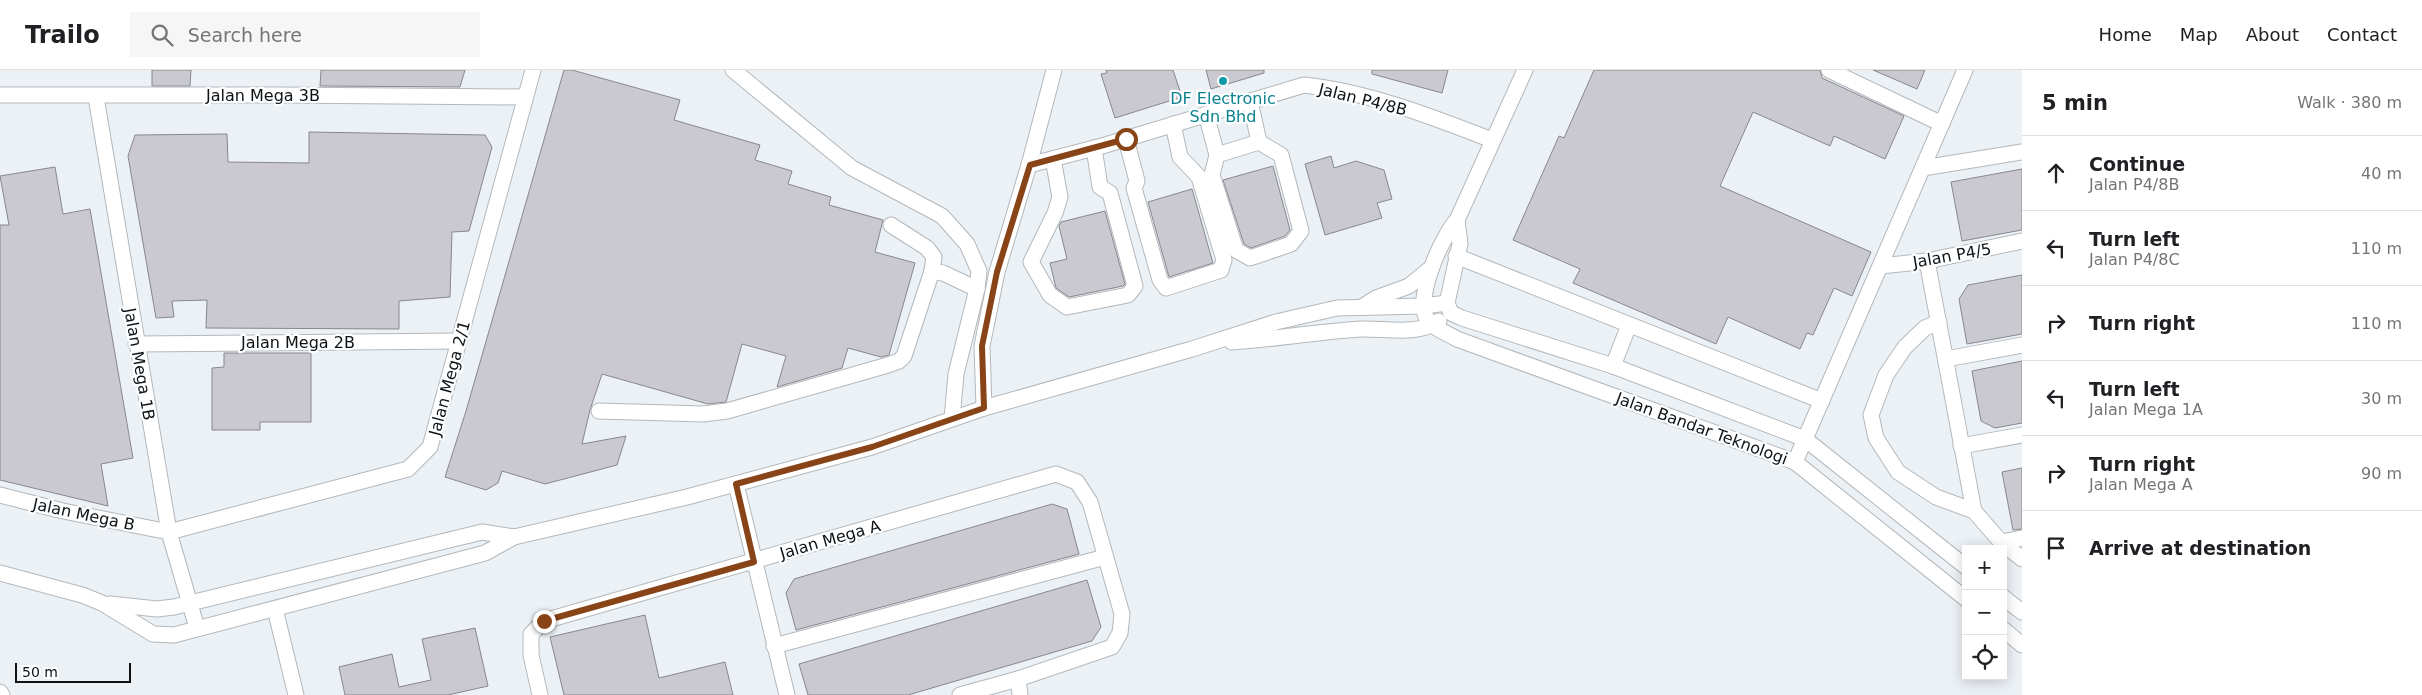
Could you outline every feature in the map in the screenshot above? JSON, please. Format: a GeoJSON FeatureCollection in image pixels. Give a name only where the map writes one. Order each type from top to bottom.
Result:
{"type":"FeatureCollection","features":[{"type":"Feature","properties":{"kind":"street","name":"Jalan Mega 2/1"},"geometry":{"type":"LineString","coordinates":[[169,532],[408,469],[430,447],[533,70]]}},
{"type":"Feature","properties":{"kind":"street"},"geometry":{"type":"LineString","coordinates":[[733,70],[852,168],[942,216],[967,244],[979,271],[977,289],[956,374],[952,419]]}},
{"type":"Feature","properties":{"kind":"street"},"geometry":{"type":"LineString","coordinates":[[984,408],[982,346],[997,272],[1030,165],[1054,70]]}},
{"type":"Feature","properties":{"kind":"street"},"geometry":{"type":"LineString","coordinates":[[1433,325],[1426,317],[1424,306],[1426,289],[1441,244],[1449,229],[1457,220],[1525,70]]}},
{"type":"Feature","properties":{"kind":"street"},"geometry":{"type":"LineString","coordinates":[[1829,70],[1942,124]]}},
{"type":"Feature","properties":{"kind":"street"},"geometry":{"type":"LineString","coordinates":[[1795,462],[1966,70]]}},
{"type":"Feature","properties":{"kind":"street","name":"Jalan P4/8B"},"geometry":{"type":"LineString","coordinates":[[1030,165],[1126,139],[1304,85],[1328,88],[1445,122],[1492,140]]}},
{"type":"Feature","properties":{"kind":"street","name":"Jalan Mega 3B"},"geometry":{"type":"LineString","coordinates":[[0,95],[96,97],[281,95],[525,98]]}},
{"type":"Feature","properties":{"kind":"street","name":"Jalan Mega 1B"},"geometry":{"type":"LineString","coordinates":[[96,97],[169,532],[197,628]]}},
{"type":"Feature","properties":{"kind":"street"},"geometry":{"type":"LineString","coordinates":[[1206,114],[1217,155],[1212,175],[1215,185],[1236,250],[1250,258],[1290,244],[1300,231],[1281,155],[1259,142],[1250,101]]}},
{"type":"Feature","properties":{"kind":"street"},"geometry":{"type":"LineString","coordinates":[[1126,139],[1137,181],[1134,188],[1160,280],[1166,288],[1221,270],[1224,260],[1199,177],[1180,157],[1173,124]]}},
{"type":"Feature","properties":{"kind":"street"},"geometry":{"type":"LineString","coordinates":[[1217,155],[1259,142]]}},
{"type":"Feature","properties":{"kind":"street"},"geometry":{"type":"LineString","coordinates":[[1053,159],[1060,197],[1055,213],[1031,262],[1050,295],[1067,307],[1128,295],[1135,286],[1110,193],[1100,187],[1094,148]]}},
{"type":"Feature","properties":{"kind":"street"},"geometry":{"type":"LineString","coordinates":[[1923,168],[2022,152]]}},
{"type":"Feature","properties":{"kind":"street"},"geometry":{"type":"LineString","coordinates":[[102,603],[153,634],[174,636],[197,628],[485,553],[514,538],[736,484],[872,447],[984,408],[1206,344],[1361,329],[1411,330],[1433,325],[1449,308],[1456,256],[1460,244],[1457,220]]}},
{"type":"Feature","properties":{"kind":"street"},"geometry":{"type":"LineString","coordinates":[[598,411],[703,414],[727,411],[899,361],[904,356],[932,271],[934,257],[927,248],[891,225]]}},
{"type":"Feature","properties":{"kind":"street","name":"Jalan P4/5"},"geometry":{"type":"LineString","coordinates":[[1881,266],[1927,261],[2022,241]]}},
{"type":"Feature","properties":{"kind":"street"},"geometry":{"type":"LineString","coordinates":[[1456,256],[1822,401]]}},
{"type":"Feature","properties":{"kind":"street"},"geometry":{"type":"LineString","coordinates":[[1927,261],[1974,511]]}},
{"type":"Feature","properties":{"kind":"street"},"geometry":{"type":"LineString","coordinates":[[1361,308],[1376,298],[1409,286],[1433,267]]}},
{"type":"Feature","properties":{"kind":"street"},"geometry":{"type":"LineString","coordinates":[[932,271],[943,273],[977,289]]}},
{"type":"Feature","properties":{"kind":"street","name":"Jalan Bandar Teknologi"},"geometry":{"type":"LineString","coordinates":[[1206,344],[1276,322],[1337,308],[1424,306],[1449,308],[1462,318],[1612,366],[1806,439],[1962,564]]}},
{"type":"Feature","properties":{"kind":"street"},"geometry":{"type":"LineString","coordinates":[[1939,322],[1924,328],[1905,347],[1886,376],[1871,415],[1876,438],[1898,472],[1936,497],[1974,511],[2002,542],[2022,559]]}},
{"type":"Feature","properties":{"kind":"street","name":"Jalan Bandar Teknologi"},"geometry":{"type":"LineString","coordinates":[[1433,325],[1457,339],[1795,462],[1962,596]]}},
{"type":"Feature","properties":{"kind":"street"},"geometry":{"type":"LineString","coordinates":[[1612,366],[1629,325]]}},
{"type":"Feature","properties":{"kind":"street","name":"Jalan Mega 2B"},"geometry":{"type":"LineString","coordinates":[[136,344],[459,341]]}},
{"type":"Feature","properties":{"kind":"street"},"geometry":{"type":"LineString","coordinates":[[1946,359],[2022,345]]}},
{"type":"Feature","properties":{"kind":"street"},"geometry":{"type":"LineString","coordinates":[[1961,446],[2022,435]]}},
{"type":"Feature","properties":{"kind":"street","name":"Jalan Mega A"},"geometry":{"type":"LineString","coordinates":[[540,695],[530,655],[531,634],[544,621],[1056,474],[1077,482],[1090,502],[1105,557]]}},
{"type":"Feature","properties":{"kind":"street"},"geometry":{"type":"LineString","coordinates":[[736,484],[787,695]]}},
{"type":"Feature","properties":{"kind":"street","name":"Jalan Mega B"},"geometry":{"type":"LineString","coordinates":[[0,496],[63,511],[169,532]]}},
{"type":"Feature","properties":{"kind":"street"},"geometry":{"type":"LineString","coordinates":[[0,572],[102,603],[157,609],[190,604],[482,532],[514,538]]}},
{"type":"Feature","properties":{"kind":"street"},"geometry":{"type":"LineString","coordinates":[[2002,542],[2022,538]]}},
{"type":"Feature","properties":{"kind":"street"},"geometry":{"type":"LineString","coordinates":[[774,646],[1105,557],[1122,614],[1120,633],[1112,647],[1018,679],[960,695]]}},
{"type":"Feature","properties":{"kind":"street"},"geometry":{"type":"LineString","coordinates":[[2007,600],[2022,612]]}},
{"type":"Feature","properties":{"kind":"street"},"geometry":{"type":"LineString","coordinates":[[275,609],[296,695]]}},
{"type":"Feature","properties":{"kind":"street"},"geometry":{"type":"LineString","coordinates":[[2007,633],[2022,644]]}},
{"type":"Feature","properties":{"kind":"street"},"geometry":{"type":"LineString","coordinates":[[1018,679],[1020,695]]}},
{"type":"Feature","properties":{"kind":"building"},"geometry":{"type":"Polygon","coordinates":[[[152,70],[191,70],[190,86],[152,86],[152,70]]]}},
{"type":"Feature","properties":{"kind":"building"},"geometry":{"type":"Polygon","coordinates":[[[321,70],[465,70],[460,87],[320,86],[321,70]]]}},
{"type":"Feature","properties":{"kind":"building"},"geometry":{"type":"Polygon","coordinates":[[[564,70],[572,70],[680,100],[674,120],[760,145],[755,160],[792,171],[788,184],[831,197],[829,205],[883,220],[875,252],[915,263],[889,355],[881,357],[848,348],[842,368],[777,387],[786,356],[742,344],[726,402],[708,404],[602,374],[590,410],[582,444],[626,436],[617,465],[545,484],[502,471],[498,483],[486,490],[445,477],[466,411],[564,70]]]}},
{"type":"Feature","properties":{"kind":"building"},"geometry":{"type":"Polygon","coordinates":[[[1106,70],[1173,70],[1182,97],[1115,118],[1101,74],[1107,73],[1106,70]]]}},
{"type":"Feature","properties":{"kind":"building","name":"DF Electronic Sdn Bhd"},"geometry":{"type":"Polygon","coordinates":[[[1206,70],[1264,70],[1264,73],[1211,89],[1206,70]]]}},
{"type":"Feature","properties":{"kind":"building"},"geometry":{"type":"Polygon","coordinates":[[[1372,70],[1448,70],[1442,93],[1372,74],[1372,70]]]}},
{"type":"Feature","properties":{"kind":"building"},"geometry":{"type":"Polygon","coordinates":[[[1594,70],[1820,70],[1822,78],[1904,116],[1885,159],[1834,136],[1830,146],[1753,112],[1720,186],[1871,252],[1852,296],[1834,288],[1813,335],[1807,333],[1800,349],[1728,317],[1716,344],[1573,283],[1580,269],[1513,240],[1559,136],[1564,138],[1594,70]]]}},
{"type":"Feature","properties":{"kind":"building"},"geometry":{"type":"Polygon","coordinates":[[[1873,70],[1925,70],[1917,89],[1873,70]]]}},
{"type":"Feature","properties":{"kind":"building"},"geometry":{"type":"Polygon","coordinates":[[[309,132],[485,135],[492,147],[469,231],[452,232],[450,297],[399,301],[399,329],[206,328],[207,300],[172,301],[174,317],[156,318],[128,156],[135,135],[227,134],[228,162],[309,163],[309,132]]]}},
{"type":"Feature","properties":{"kind":"building"},"geometry":{"type":"Polygon","coordinates":[[[1331,156],[1334,168],[1356,161],[1384,170],[1392,199],[1377,203],[1382,218],[1325,235],[1305,164],[1331,156]]]}},
{"type":"Feature","properties":{"kind":"building"},"geometry":{"type":"Polygon","coordinates":[[[1273,166],[1290,230],[1285,236],[1251,248],[1244,244],[1223,180],[1273,166]]]}},
{"type":"Feature","properties":{"kind":"building"},"geometry":{"type":"Polygon","coordinates":[[[55,167],[63,214],[90,209],[133,458],[101,464],[108,506],[0,480],[0,225],[9,225],[0,176],[55,167]]]}},
{"type":"Feature","properties":{"kind":"building"},"geometry":{"type":"Polygon","coordinates":[[[2022,169],[2022,230],[1962,241],[1951,182],[2022,169]]]}},
{"type":"Feature","properties":{"kind":"building"},"geometry":{"type":"Polygon","coordinates":[[[1192,189],[1213,263],[1169,277],[1148,202],[1192,189]]]}},
{"type":"Feature","properties":{"kind":"building"},"geometry":{"type":"Polygon","coordinates":[[[1105,211],[1125,284],[1069,297],[1056,288],[1050,263],[1067,259],[1059,226],[1061,222],[1105,211]]]}},
{"type":"Feature","properties":{"kind":"building"},"geometry":{"type":"Polygon","coordinates":[[[2022,275],[2022,334],[1967,344],[1959,299],[1968,285],[2022,275]]]}},
{"type":"Feature","properties":{"kind":"building"},"geometry":{"type":"Polygon","coordinates":[[[224,353],[311,353],[311,422],[260,422],[260,430],[212,430],[212,368],[224,367],[224,353]]]}},
{"type":"Feature","properties":{"kind":"building"},"geometry":{"type":"Polygon","coordinates":[[[2022,361],[2022,423],[1995,428],[1981,421],[1972,371],[2022,361]]]}},
{"type":"Feature","properties":{"kind":"building"},"geometry":{"type":"Polygon","coordinates":[[[2022,468],[2022,529],[2013,530],[2002,472],[2022,468]]]}},
{"type":"Feature","properties":{"kind":"building"},"geometry":{"type":"Polygon","coordinates":[[[1052,504],[1067,509],[1079,554],[796,630],[786,593],[794,579],[1052,504]]]}},
{"type":"Feature","properties":{"kind":"building"},"geometry":{"type":"Polygon","coordinates":[[[1087,580],[1101,627],[1092,641],[908,695],[808,695],[799,664],[1087,580]]]}},
{"type":"Feature","properties":{"kind":"building"},"geometry":{"type":"Polygon","coordinates":[[[645,615],[659,678],[725,662],[733,695],[564,695],[550,637],[645,615]]]}},
{"type":"Feature","properties":{"kind":"building"},"geometry":{"type":"Polygon","coordinates":[[[475,628],[488,686],[448,695],[345,695],[339,667],[392,654],[399,687],[431,680],[422,639],[475,628]]]}},
{"type":"Feature","properties":{"kind":"place","name":"DF Electronic Sdn Bhd"},"geometry":{"type":"Point","coordinates":[1223,81]}},
{"type":"Feature","properties":{"kind":"route"},"geometry":{"type":"LineString","coordinates":[[544,621],[754,562],[736,484],[872,447],[984,408],[982,346],[997,272],[1030,165],[1126,139]]}}]}
